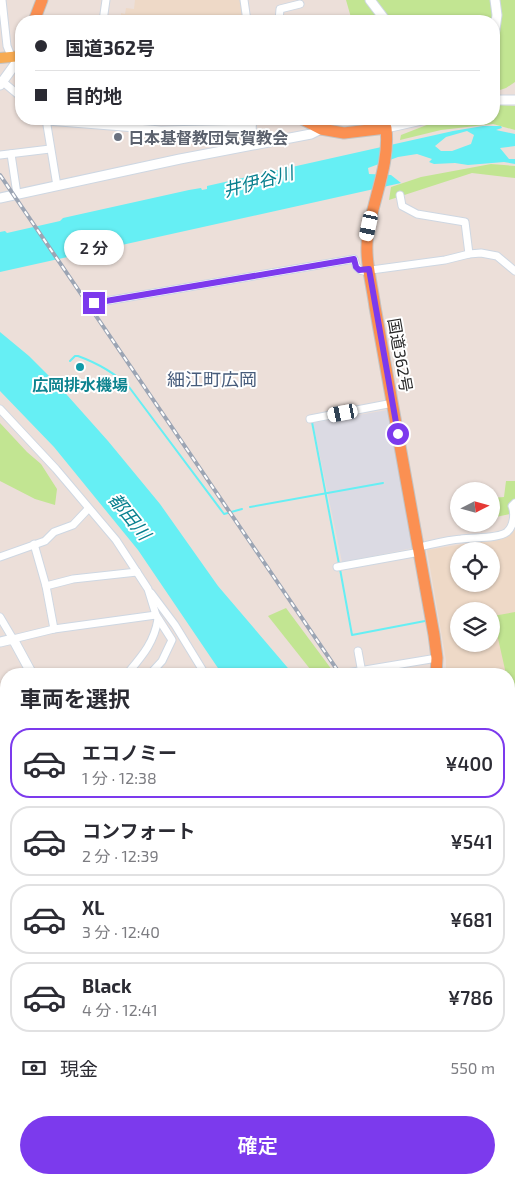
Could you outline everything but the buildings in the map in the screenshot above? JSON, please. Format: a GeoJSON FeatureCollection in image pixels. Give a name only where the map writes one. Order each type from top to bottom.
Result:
{"type":"FeatureCollection","features":[{"type":"Feature","properties":{"kind":"highway"},"geometry":{"type":"LineString","coordinates":[[36,15],[42,0]]}},
{"type":"Feature","properties":{"kind":"highway"},"geometry":{"type":"LineString","coordinates":[[313,125],[321,129],[344,133],[386,132]]}},
{"type":"Feature","properties":{"kind":"highway","name":"国道362号"},"geometry":{"type":"LineString","coordinates":[[386,132],[386,160],[367,236],[369,269],[419,550],[437,658],[436,668]]}},
{"type":"Feature","properties":{"kind":"main road"},"geometry":{"type":"LineString","coordinates":[[0,58],[15,56]]}},
{"type":"Feature","properties":{"kind":"street"},"geometry":{"type":"LineString","coordinates":[[2,0],[7,46],[15,53]]}},
{"type":"Feature","properties":{"kind":"street"},"geometry":{"type":"LineString","coordinates":[[104,15],[106,0]]}},
{"type":"Feature","properties":{"kind":"street"},"geometry":{"type":"LineString","coordinates":[[244,0],[246,15]]}},
{"type":"Feature","properties":{"kind":"street"},"geometry":{"type":"LineString","coordinates":[[370,0],[381,15]]}},
{"type":"Feature","properties":{"kind":"street"},"geometry":{"type":"LineString","coordinates":[[495,0],[497,15]]}},
{"type":"Feature","properties":{"kind":"street"},"geometry":{"type":"LineString","coordinates":[[279,15],[280,8],[300,4]]}},
{"type":"Feature","properties":{"kind":"street"},"geometry":{"type":"LineString","coordinates":[[15,61],[2,84],[15,93]]}},
{"type":"Feature","properties":{"kind":"street"},"geometry":{"type":"LineString","coordinates":[[500,100],[515,100]]}},
{"type":"Feature","properties":{"kind":"street"},"geometry":{"type":"LineString","coordinates":[[48,125],[57,186]]}},
{"type":"Feature","properties":{"kind":"street"},"geometry":{"type":"LineString","coordinates":[[104,125],[161,130],[252,128]]}},
{"type":"Feature","properties":{"kind":"street"},"geometry":{"type":"LineString","coordinates":[[252,125],[255,144]]}},
{"type":"Feature","properties":{"kind":"street"},"geometry":{"type":"LineString","coordinates":[[386,132],[408,125]]}},
{"type":"Feature","properties":{"kind":"street"},"geometry":{"type":"LineString","coordinates":[[0,198],[311,134],[321,129]]}},
{"type":"Feature","properties":{"kind":"street"},"geometry":{"type":"LineString","coordinates":[[0,156],[50,149]]}},
{"type":"Feature","properties":{"kind":"street"},"geometry":{"type":"LineString","coordinates":[[11,154],[17,194]]}},
{"type":"Feature","properties":{"kind":"street"},"geometry":{"type":"LineString","coordinates":[[400,196],[402,206],[417,214],[465,222],[470,254]]}},
{"type":"Feature","properties":{"kind":"street"},"geometry":{"type":"LineString","coordinates":[[94,303],[354,259],[359,270],[445,260],[480,253],[497,256],[515,271]]}},
{"type":"Feature","properties":{"kind":"street"},"geometry":{"type":"LineString","coordinates":[[310,420],[393,403]]}},
{"type":"Feature","properties":{"kind":"street"},"geometry":{"type":"LineString","coordinates":[[0,409],[56,469],[116,540],[148,589],[175,625],[201,668]]}},
{"type":"Feature","properties":{"kind":"street"},"geometry":{"type":"LineString","coordinates":[[337,567],[419,550],[460,539],[489,537],[505,533],[509,530],[514,513],[512,506],[515,503]]}},
{"type":"Feature","properties":{"kind":"street"},"geometry":{"type":"LineString","coordinates":[[0,557],[45,541],[54,532],[73,525],[88,508]]}},
{"type":"Feature","properties":{"kind":"street"},"geometry":{"type":"LineString","coordinates":[[34,544],[46,586],[54,629]]}},
{"type":"Feature","properties":{"kind":"street"},"geometry":{"type":"LineString","coordinates":[[46,586],[82,578],[137,572]]}},
{"type":"Feature","properties":{"kind":"street"},"geometry":{"type":"LineString","coordinates":[[148,589],[157,617],[172,640],[162,661],[156,668]]}},
{"type":"Feature","properties":{"kind":"street"},"geometry":{"type":"LineString","coordinates":[[0,642],[54,629],[157,617]]}},
{"type":"Feature","properties":{"kind":"street"},"geometry":{"type":"LineString","coordinates":[[132,668],[145,652],[156,633],[157,617]]}},
{"type":"Feature","properties":{"kind":"street"},"geometry":{"type":"LineString","coordinates":[[0,618],[29,668]]}},
{"type":"Feature","properties":{"kind":"street"},"geometry":{"type":"LineString","coordinates":[[358,651],[361,668]]}},
{"type":"Feature","properties":{"kind":"street"},"geometry":{"type":"LineString","coordinates":[[383,668],[437,658]]}},
{"type":"Feature","properties":{"kind":"shaded area"},"geometry":{"type":"Polygon","coordinates":[[[135,0],[241,0],[244,15],[121,15],[121,13],[125,14],[126,8],[134,9],[135,0]]]}},
{"type":"Feature","properties":{"kind":"shaded area"},"geometry":{"type":"Polygon","coordinates":[[[387,410],[413,548],[342,562],[313,423],[387,410]]]}},
{"type":"Feature","properties":{"kind":"shaded area"},"geometry":{"type":"Polygon","coordinates":[[[515,513],[515,668],[446,668],[427,550],[450,546],[450,592],[500,592],[500,542],[476,542],[507,537],[515,513]]]}},
{"type":"Feature","properties":{"kind":"green space"},"geometry":{"type":"Polygon","coordinates":[[[346,0],[515,0],[515,82],[500,90],[500,15],[350,15],[346,0]]]}},
{"type":"Feature","properties":{"kind":"green space"},"geometry":{"type":"Polygon","coordinates":[[[500,105],[515,106],[515,130],[497,125],[500,125],[500,105]]]}},
{"type":"Feature","properties":{"kind":"green space"},"geometry":{"type":"Polygon","coordinates":[[[427,125],[484,125],[441,130],[400,140],[401,135],[427,125]]]}},
{"type":"Feature","properties":{"kind":"green space"},"geometry":{"type":"Polygon","coordinates":[[[491,164],[515,166],[515,178],[472,173],[389,200],[391,187],[421,177],[491,164]]]}},
{"type":"Feature","properties":{"kind":"green space"},"geometry":{"type":"Polygon","coordinates":[[[0,423],[41,464],[57,489],[55,505],[35,499],[0,481],[0,423]]]}},
{"type":"Feature","properties":{"kind":"green space"},"geometry":{"type":"Polygon","coordinates":[[[506,481],[515,481],[515,513],[500,516],[500,497],[504,497],[506,481]]]}},
{"type":"Feature","properties":{"kind":"green space"},"geometry":{"type":"Polygon","coordinates":[[[286,608],[331,668],[309,668],[268,616],[286,608]]]}},
{"type":"Feature","properties":{"kind":"green space"},"geometry":{"type":"Polygon","coordinates":[[[515,612],[515,668],[505,668],[500,647],[500,615],[515,612]]]}},
{"type":"Feature","properties":{"kind":"water","name":"井伊谷川"},"geometry":{"type":"Polygon","coordinates":[[[483,126],[501,126],[502,128],[496,130],[515,134],[515,146],[500,148],[509,159],[515,159],[515,164],[504,162],[468,165],[455,163],[434,164],[429,162],[432,159],[417,154],[398,157],[368,168],[369,174],[391,175],[401,183],[0,272],[0,232],[5,231],[7,233],[60,221],[63,218],[189,190],[207,189],[207,186],[483,126]],[[467,131],[446,137],[435,146],[441,151],[452,151],[471,144],[474,135],[467,131]]]}},
{"type":"Feature","properties":{"kind":"water","name":"都田川"},"geometry":{"type":"Polygon","coordinates":[[[0,332],[29,356],[59,386],[108,441],[160,504],[218,586],[288,668],[218,668],[138,550],[54,447],[0,391],[0,332]]]}},
{"type":"Feature","properties":{"kind":"waterway"},"geometry":{"type":"LineString","coordinates":[[70,361],[75,356],[78,356],[105,369],[124,382],[224,514],[242,509]]}},
{"type":"Feature","properties":{"kind":"waterway"},"geometry":{"type":"LineString","coordinates":[[312,422],[339,564]]}},
{"type":"Feature","properties":{"kind":"waterway"},"geometry":{"type":"LineString","coordinates":[[250,507],[383,483]]}},
{"type":"Feature","properties":{"kind":"waterway"},"geometry":{"type":"LineString","coordinates":[[340,569],[352,635],[425,621]]}},
{"type":"Feature","properties":{"kind":"railway"},"geometry":{"type":"LineString","coordinates":[[0,175],[336,668]]}},
{"type":"Feature","properties":{"kind":"place","name":"日本基督教団気賀教会"},"geometry":{"type":"Point","coordinates":[118,137]}},
{"type":"Feature","properties":{"kind":"place","name":"広岡排水機場"},"geometry":{"type":"Point","coordinates":[80,367]}},
{"type":"Feature","properties":{"kind":"district","name":"細江町広岡"},"geometry":{"type":"Point","coordinates":[212,379]}},
{"type":"Feature","properties":{"kind":"route"},"geometry":{"type":"LineString","coordinates":[[94,303],[354,259],[359,270],[369,269],[398,434]]}}]}
